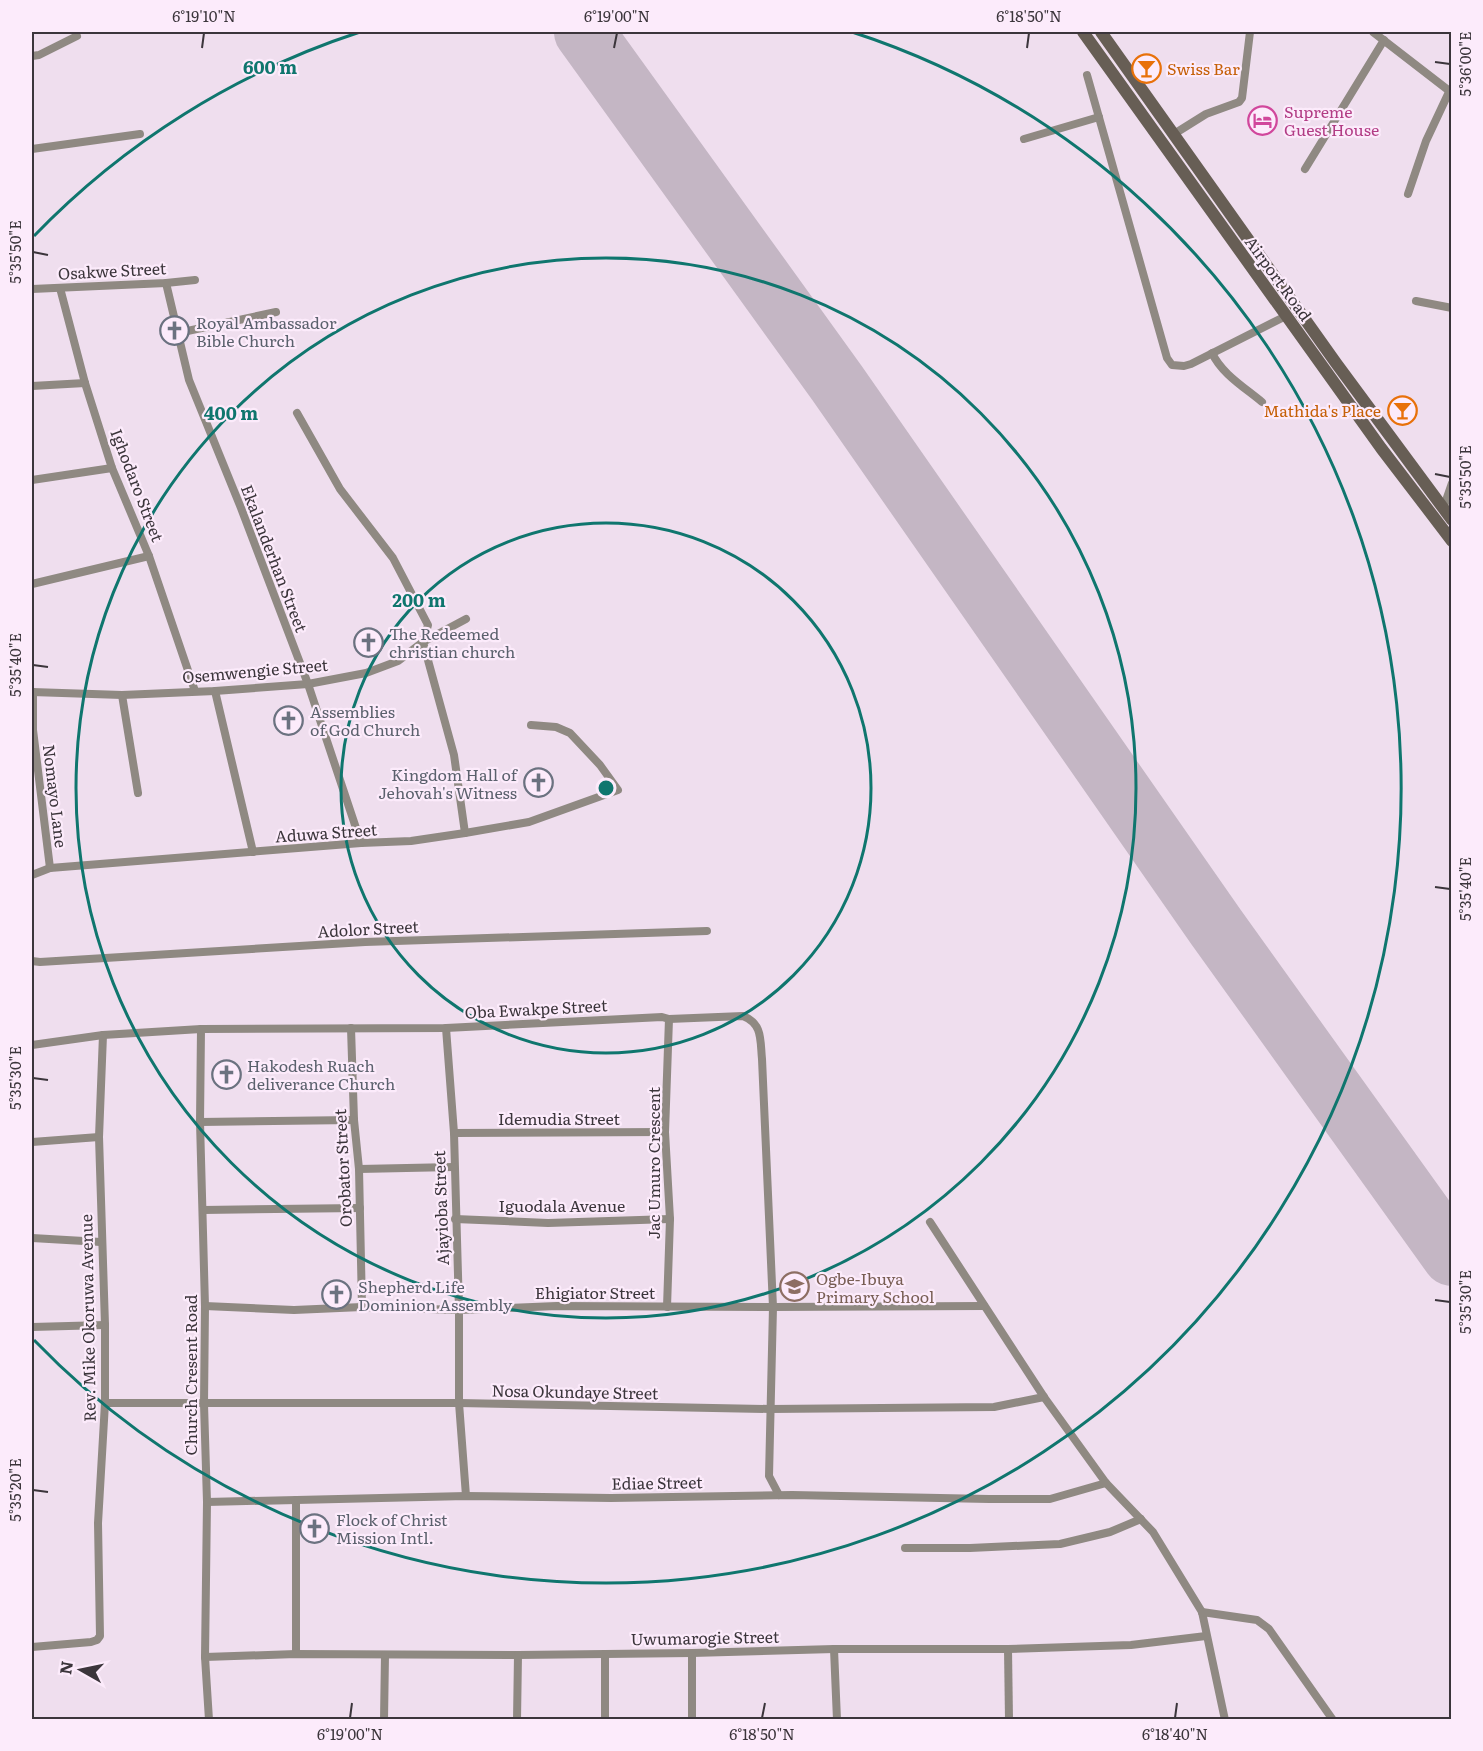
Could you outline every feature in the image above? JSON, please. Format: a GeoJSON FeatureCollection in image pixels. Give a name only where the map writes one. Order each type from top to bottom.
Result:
{"type":"FeatureCollection","features":[{"type":"Feature","properties":{"kind":"main road","name":"Airport Road"},"geometry":{"type":"LineString","coordinates":[[1083,32],[1325,370],[1452,542]]}},
{"type":"Feature","properties":{"kind":"main road","name":"Airport Road"},"geometry":{"type":"LineString","coordinates":[[1101,32],[1336,363],[1452,520]]}},
{"type":"Feature","properties":{"kind":"main road"},"geometry":{"type":"LineString","coordinates":[[1325,370],[1336,363]]}},
{"type":"Feature","properties":{"kind":"street"},"geometry":{"type":"LineString","coordinates":[[1173,134],[1206,114],[1239,102],[1242,98],[1250,32]]}},
{"type":"Feature","properties":{"kind":"street"},"geometry":{"type":"LineString","coordinates":[[1373,32],[1450,92],[1426,141],[1408,194]]}},
{"type":"Feature","properties":{"kind":"street"},"geometry":{"type":"LineString","coordinates":[[32,56],[39,55],[77,36]]}},
{"type":"Feature","properties":{"kind":"street"},"geometry":{"type":"LineString","coordinates":[[1305,169],[1384,40]]}},
{"type":"Feature","properties":{"kind":"street"},"geometry":{"type":"LineString","coordinates":[[1088,75],[1167,358],[1172,365],[1184,366],[1286,316]]}},
{"type":"Feature","properties":{"kind":"street"},"geometry":{"type":"LineString","coordinates":[[1024,139],[1099,117]]}},
{"type":"Feature","properties":{"kind":"street"},"geometry":{"type":"LineString","coordinates":[[32,149],[141,134]]}},
{"type":"Feature","properties":{"kind":"street","name":"Osakwe Street"},"geometry":{"type":"LineString","coordinates":[[32,289],[195,280]]}},
{"type":"Feature","properties":{"kind":"street","name":"Ekalanderhan Street"},"geometry":{"type":"LineString","coordinates":[[166,283],[189,380],[308,684],[361,843]]}},
{"type":"Feature","properties":{"kind":"street","name":"Ighodaro Street"},"geometry":{"type":"LineString","coordinates":[[60,288],[112,468],[149,556],[195,691]]}},
{"type":"Feature","properties":{"kind":"street"},"geometry":{"type":"LineString","coordinates":[[1416,301],[1452,308]]}},
{"type":"Feature","properties":{"kind":"street"},"geometry":{"type":"LineString","coordinates":[[178,333],[276,312]]}},
{"type":"Feature","properties":{"kind":"street"},"geometry":{"type":"LineString","coordinates":[[1212,353],[1217,364],[1225,372],[1262,402]]}},
{"type":"Feature","properties":{"kind":"street"},"geometry":{"type":"LineString","coordinates":[[32,386],[86,383]]}},
{"type":"Feature","properties":{"kind":"street"},"geometry":{"type":"LineString","coordinates":[[297,412],[340,489],[393,558],[428,625],[423,642],[454,755],[465,833]]}},
{"type":"Feature","properties":{"kind":"street"},"geometry":{"type":"LineString","coordinates":[[32,480],[112,468]]}},
{"type":"Feature","properties":{"kind":"street"},"geometry":{"type":"LineString","coordinates":[[1443,509],[1452,483]]}},
{"type":"Feature","properties":{"kind":"street"},"geometry":{"type":"LineString","coordinates":[[32,584],[149,556]]}},
{"type":"Feature","properties":{"kind":"street","name":"Osemwengie Street"},"geometry":{"type":"LineString","coordinates":[[32,692],[122,694],[216,691],[308,684],[366,673],[398,661],[423,642],[466,619]]}},
{"type":"Feature","properties":{"kind":"street"},"geometry":{"type":"LineString","coordinates":[[216,691],[254,852]]}},
{"type":"Feature","properties":{"kind":"street","name":"Nomayo Lane"},"geometry":{"type":"LineString","coordinates":[[32,692],[33,730],[50,868]]}},
{"type":"Feature","properties":{"kind":"street"},"geometry":{"type":"LineString","coordinates":[[122,694],[138,793]]}},
{"type":"Feature","properties":{"kind":"street","name":"Aduwa Street"},"geometry":{"type":"LineString","coordinates":[[32,875],[50,868],[411,841],[529,822],[618,790],[600,765],[570,732],[531,725]]}},
{"type":"Feature","properties":{"kind":"street","name":"Adolor Street"},"geometry":{"type":"LineString","coordinates":[[32,961],[364,942],[707,931]]}},
{"type":"Feature","properties":{"kind":"street","name":"Oba Ewakpe Street"},"geometry":{"type":"LineString","coordinates":[[32,1045],[103,1035],[201,1029],[446,1028],[662,1017],[669,1019],[743,1016],[758,1026],[762,1059],[772,1307]]}},
{"type":"Feature","properties":{"kind":"street","name":"Jac Umuro Crescent"},"geometry":{"type":"LineString","coordinates":[[667,1307],[670,1219],[665,1132],[669,1019]]}},
{"type":"Feature","properties":{"kind":"street","name":"Orobator Street"},"geometry":{"type":"LineString","coordinates":[[351,1028],[360,1208],[362,1307]]}},
{"type":"Feature","properties":{"kind":"street","name":"Ajayioba Street"},"geometry":{"type":"LineString","coordinates":[[446,1028],[454,1133],[459,1403],[466,1496]]}},
{"type":"Feature","properties":{"kind":"street","name":"Church Cresent Road"},"geometry":{"type":"LineString","coordinates":[[201,1029],[200,1122],[207,1502],[205,1657],[209,1719]]}},
{"type":"Feature","properties":{"kind":"street","name":"Rev. Mike Okoruwa Avenue"},"geometry":{"type":"LineString","coordinates":[[32,1647],[91,1642],[100,1636],[98,1523],[105,1402],[99,1137],[103,1035]]}},
{"type":"Feature","properties":{"kind":"street"},"geometry":{"type":"LineString","coordinates":[[200,1122],[354,1120]]}},
{"type":"Feature","properties":{"kind":"street","name":"Idemudia Street"},"geometry":{"type":"LineString","coordinates":[[454,1133],[665,1132]]}},
{"type":"Feature","properties":{"kind":"street"},"geometry":{"type":"LineString","coordinates":[[32,1142],[99,1137]]}},
{"type":"Feature","properties":{"kind":"street"},"geometry":{"type":"LineString","coordinates":[[358,1169],[454,1167]]}},
{"type":"Feature","properties":{"kind":"street"},"geometry":{"type":"LineString","coordinates":[[203,1210],[360,1208]]}},
{"type":"Feature","properties":{"kind":"street","name":"Iguodala Avenue"},"geometry":{"type":"LineString","coordinates":[[455,1219],[548,1223],[670,1219]]}},
{"type":"Feature","properties":{"kind":"street"},"geometry":{"type":"LineString","coordinates":[[930,1222],[1044,1397],[1106,1483],[1153,1532],[1202,1612],[1225,1719]]}},
{"type":"Feature","properties":{"kind":"street"},"geometry":{"type":"LineString","coordinates":[[32,1238],[101,1242]]}},
{"type":"Feature","properties":{"kind":"street","name":"Ehigiator Street"},"geometry":{"type":"LineString","coordinates":[[205,1306],[294,1310],[362,1307],[459,1310],[557,1306],[984,1306]]}},
{"type":"Feature","properties":{"kind":"street"},"geometry":{"type":"LineString","coordinates":[[772,1307],[769,1476],[779,1495]]}},
{"type":"Feature","properties":{"kind":"street"},"geometry":{"type":"LineString","coordinates":[[32,1327],[105,1325]]}},
{"type":"Feature","properties":{"kind":"street","name":"Nosa Okundaye Street"},"geometry":{"type":"LineString","coordinates":[[105,1402],[459,1403],[770,1409],[994,1407],[1044,1397]]}},
{"type":"Feature","properties":{"kind":"street","name":"Ediae Street"},"geometry":{"type":"LineString","coordinates":[[207,1502],[466,1496],[611,1498],[779,1495],[1050,1499],[1106,1483]]}},
{"type":"Feature","properties":{"kind":"street"},"geometry":{"type":"LineString","coordinates":[[296,1500],[296,1654]]}},
{"type":"Feature","properties":{"kind":"street"},"geometry":{"type":"LineString","coordinates":[[905,1548],[1060,1544],[1110,1532],[1141,1519]]}},
{"type":"Feature","properties":{"kind":"street"},"geometry":{"type":"LineString","coordinates":[[1202,1612],[1257,1620],[1269,1629],[1333,1719]]}},
{"type":"Feature","properties":{"kind":"street","name":"Uwumarogie Street"},"geometry":{"type":"LineString","coordinates":[[205,1657],[296,1654],[518,1655],[834,1649],[1008,1649],[1131,1645],[1206,1636]]}},
{"type":"Feature","properties":{"kind":"street"},"geometry":{"type":"LineString","coordinates":[[834,1649],[837,1719]]}},
{"type":"Feature","properties":{"kind":"street"},"geometry":{"type":"LineString","coordinates":[[1008,1649],[1010,1719]]}},
{"type":"Feature","properties":{"kind":"street"},"geometry":{"type":"LineString","coordinates":[[692,1653],[692,1719]]}},
{"type":"Feature","properties":{"kind":"street"},"geometry":{"type":"LineString","coordinates":[[605,1654],[605,1719]]}},
{"type":"Feature","properties":{"kind":"street"},"geometry":{"type":"LineString","coordinates":[[384,1719],[385,1655]]}},
{"type":"Feature","properties":{"kind":"street"},"geometry":{"type":"LineString","coordinates":[[517,1719],[518,1655]]}},
{"type":"Feature","properties":{"kind":"runway"},"geometry":{"type":"LineString","coordinates":[[584,32],[837,383],[1216,927],[1452,1256]]}},
{"type":"Feature","properties":{"kind":"place","name":"Swiss Bar"},"geometry":{"type":"Point","coordinates":[1146,68]}},
{"type":"Feature","properties":{"kind":"place","name":"Supreme Guest House"},"geometry":{"type":"Point","coordinates":[1263,120]}},
{"type":"Feature","properties":{"kind":"place","name":"Royal Ambassador Bible Church"},"geometry":{"type":"Point","coordinates":[175,331]}},
{"type":"Feature","properties":{"kind":"place","name":"Mathida's Place"},"geometry":{"type":"Point","coordinates":[1402,410]}},
{"type":"Feature","properties":{"kind":"place","name":"The Redeemed christian church"},"geometry":{"type":"Point","coordinates":[368,642]}},
{"type":"Feature","properties":{"kind":"place","name":"Assemblies of God Church"},"geometry":{"type":"Point","coordinates":[289,720]}},
{"type":"Feature","properties":{"kind":"place","name":"Kingdom Hall of Jehovah's Witness"},"geometry":{"type":"Point","coordinates":[538,783]}},
{"type":"Feature","properties":{"kind":"place","name":"Hakodesh Ruach deliverance Church"},"geometry":{"type":"Point","coordinates":[226,1074]}},
{"type":"Feature","properties":{"kind":"place","name":"Ogbe-Ibuya Primary School"},"geometry":{"type":"Point","coordinates":[795,1287]}},
{"type":"Feature","properties":{"kind":"place","name":"Shepherd Life Dominion Assembly"},"geometry":{"type":"Point","coordinates":[337,1295]}},
{"type":"Feature","properties":{"kind":"place","name":"Flock of Christ Mission Intl."},"geometry":{"type":"Point","coordinates":[315,1528]}}]}
